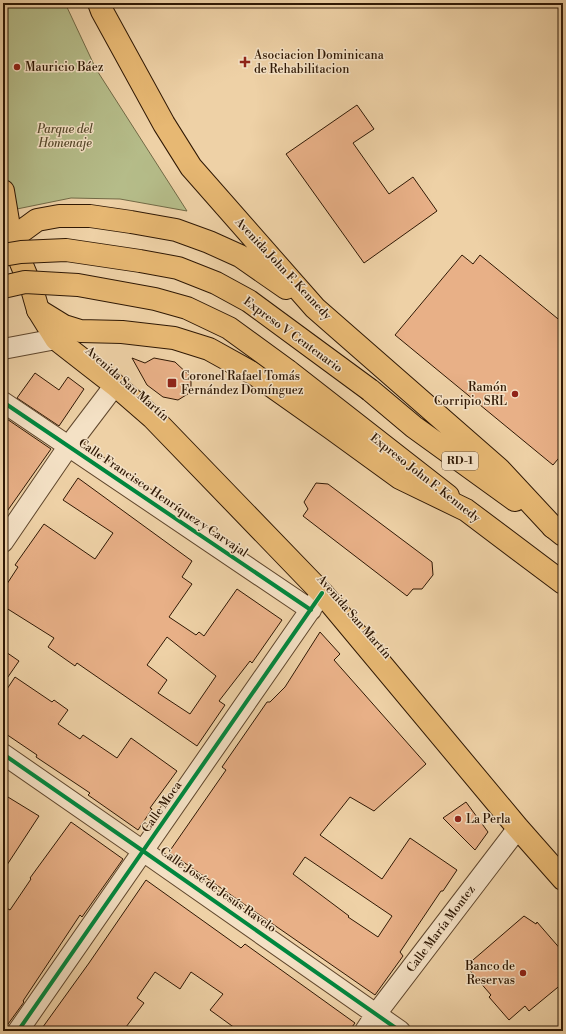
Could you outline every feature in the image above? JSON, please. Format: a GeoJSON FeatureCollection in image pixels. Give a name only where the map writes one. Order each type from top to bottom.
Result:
{"type":"FeatureCollection","features":[{"type":"Feature","properties":{"kind":"main road","name":"Avenida John F. Kennedy"},"geometry":{"type":"LineString","coordinates":[[99,3],[164,124],[191,167],[315,308],[499,469],[558,531]]}},
{"type":"Feature","properties":{"kind":"main road","name":"Avenida San Martín"},"geometry":{"type":"LineString","coordinates":[[3,190],[7,247],[32,289],[38,310],[56,339],[115,385],[158,424],[563,879]]}},
{"type":"Feature","properties":{"kind":"main road"},"geometry":{"type":"LineString","coordinates":[[7,247],[37,220],[59,216],[90,216],[176,230],[209,242],[240,256],[315,308]]}},
{"type":"Feature","properties":{"kind":"main road","name":"Expreso V Centenario"},"geometry":{"type":"LineString","coordinates":[[7,247],[21,252],[66,250],[140,261],[178,268],[216,283],[249,301],[370,390],[414,428],[558,531]]}},
{"type":"Feature","properties":{"kind":"main road","name":"Expreso John F. Kennedy"},"geometry":{"type":"LineString","coordinates":[[3,287],[25,282],[78,285],[155,299],[187,308],[229,328],[288,370],[466,510],[563,583]]}},
{"type":"Feature","properties":{"kind":"main road"},"geometry":{"type":"LineString","coordinates":[[38,310],[64,326],[80,332],[122,332],[174,338],[209,349],[256,376],[400,478],[466,510]]}},
{"type":"Feature","properties":{"kind":"street"},"geometry":{"type":"LineString","coordinates":[[3,349],[56,339]]}},
{"type":"Feature","properties":{"kind":"street"},"geometry":{"type":"LineString","coordinates":[[3,542],[68,447],[115,385]]}},
{"type":"Feature","properties":{"kind":"street","name":"Calle Francisco Henríquez y Carvajal"},"geometry":{"type":"LineString","coordinates":[[3,402],[68,447],[317,601]]}},
{"type":"Feature","properties":{"kind":"street","name":"Calle Moca"},"geometry":{"type":"LineString","coordinates":[[18,1031],[317,601]]}},
{"type":"Feature","properties":{"kind":"street","name":"Calle José de Jesús Ravelo"},"geometry":{"type":"LineString","coordinates":[[3,754],[143,850],[400,1031]]}},
{"type":"Feature","properties":{"kind":"street","name":"Calle María Montez"},"geometry":{"type":"LineString","coordinates":[[364,1031],[518,828]]}},
{"type":"Feature","properties":{"kind":"green space","name":"Parque del Homenaje"},"geometry":{"type":"Polygon","coordinates":[[[3,3],[65,3],[96,69],[187,211],[120,199],[71,198],[7,211],[3,181],[3,3]]]}},
{"type":"Feature","properties":{"kind":"building"},"geometry":{"type":"Polygon","coordinates":[[[357,105],[374,129],[353,143],[389,194],[413,177],[437,211],[364,263],[286,154],[357,105]]]}},
{"type":"Feature","properties":{"kind":"building","name":"Ramón Corripio SRL"},"geometry":{"type":"Polygon","coordinates":[[[462,255],[473,264],[480,255],[563,323],[563,453],[553,465],[395,335],[462,255]]]}},
{"type":"Feature","properties":{"kind":"building"},"geometry":{"type":"Polygon","coordinates":[[[132,358],[145,363],[154,358],[175,362],[191,377],[191,392],[178,400],[163,397],[147,385],[132,358]]]}},
{"type":"Feature","properties":{"kind":"building"},"geometry":{"type":"Polygon","coordinates":[[[35,373],[59,390],[68,377],[84,389],[59,426],[17,398],[35,373]]]}},
{"type":"Feature","properties":{"kind":"building"},"geometry":{"type":"Polygon","coordinates":[[[4,417],[51,449],[3,517],[3,418],[4,417]]]}},
{"type":"Feature","properties":{"kind":"building"},"geometry":{"type":"Polygon","coordinates":[[[78,478],[192,561],[182,577],[192,584],[169,617],[196,635],[199,632],[204,636],[237,589],[282,620],[252,663],[250,661],[219,701],[225,705],[197,746],[77,663],[75,666],[48,647],[54,638],[3,606],[3,590],[18,567],[15,565],[44,524],[95,559],[113,533],[63,500],[78,478]],[[167,637],[147,665],[167,680],[158,693],[190,714],[216,676],[167,637]]]}},
{"type":"Feature","properties":{"kind":"building"},"geometry":{"type":"Polygon","coordinates":[[[316,483],[328,484],[432,562],[433,575],[422,589],[413,589],[407,596],[303,516],[308,509],[304,502],[316,483]]]}},
{"type":"Feature","properties":{"kind":"building"},"geometry":{"type":"Polygon","coordinates":[[[320,632],[340,654],[334,660],[426,764],[374,811],[350,797],[320,835],[382,879],[410,838],[457,870],[400,952],[403,956],[375,995],[169,852],[226,770],[222,767],[267,702],[270,702],[285,687],[320,632]],[[305,857],[293,874],[349,916],[348,917],[378,937],[392,916],[305,857]]]}},
{"type":"Feature","properties":{"kind":"building"},"geometry":{"type":"Polygon","coordinates":[[[3,650],[19,661],[3,684],[3,650]]]}},
{"type":"Feature","properties":{"kind":"building"},"geometry":{"type":"Polygon","coordinates":[[[15,677],[52,702],[54,700],[68,710],[58,724],[80,739],[83,735],[117,758],[131,738],[177,771],[150,808],[152,809],[138,830],[88,795],[90,793],[36,757],[37,755],[3,732],[3,695],[15,677]]]}},
{"type":"Feature","properties":{"kind":"building"},"geometry":{"type":"Polygon","coordinates":[[[3,794],[39,816],[3,871],[3,794]]]}},
{"type":"Feature","properties":{"kind":"building"},"geometry":{"type":"Polygon","coordinates":[[[466,802],[488,832],[475,850],[443,818],[466,802]]]}},
{"type":"Feature","properties":{"kind":"building"},"geometry":{"type":"Polygon","coordinates":[[[71,822],[123,859],[82,917],[80,915],[23,1001],[24,1002],[3,1031],[3,906],[10,910],[31,879],[30,878],[71,822]]]}},
{"type":"Feature","properties":{"kind":"building"},"geometry":{"type":"Polygon","coordinates":[[[146,880],[241,948],[245,944],[355,1023],[349,1031],[239,1031],[210,1010],[223,994],[191,972],[180,989],[155,972],[137,998],[144,1003],[123,1031],[40,1031],[146,880]]]}},
{"type":"Feature","properties":{"kind":"building"},"geometry":{"type":"Polygon","coordinates":[[[524,916],[536,924],[537,922],[563,952],[563,983],[529,1011],[525,1006],[509,1020],[489,997],[491,995],[466,966],[524,916]]]}},
{"type":"Feature","properties":{"kind":"cycle path"},"geometry":{"type":"LineString","coordinates":[[3,402],[311,610]]}},
{"type":"Feature","properties":{"kind":"cycle path"},"geometry":{"type":"LineString","coordinates":[[18,1031],[322,593]]}},
{"type":"Feature","properties":{"kind":"cycle path"},"geometry":{"type":"LineString","coordinates":[[3,754],[400,1031]]}},
{"type":"Feature","properties":{"kind":"place","name":"Asociacion Dominicana de Rehabilitacion"},"geometry":{"type":"Point","coordinates":[245,62]}},
{"type":"Feature","properties":{"kind":"place","name":"Mauricio Báez"},"geometry":{"type":"Point","coordinates":[17,67]}},
{"type":"Feature","properties":{"kind":"place","name":"Coronel Rafael Tomás Fernández Domínguez"},"geometry":{"type":"Point","coordinates":[172,383]}},
{"type":"Feature","properties":{"kind":"place","name":"Ramón Corripio SRL"},"geometry":{"type":"Point","coordinates":[515,394]}},
{"type":"Feature","properties":{"kind":"place","name":"La Perla"},"geometry":{"type":"Point","coordinates":[458,819]}},
{"type":"Feature","properties":{"kind":"place","name":"Banco de Reservas"},"geometry":{"type":"Point","coordinates":[523,973]}}]}
